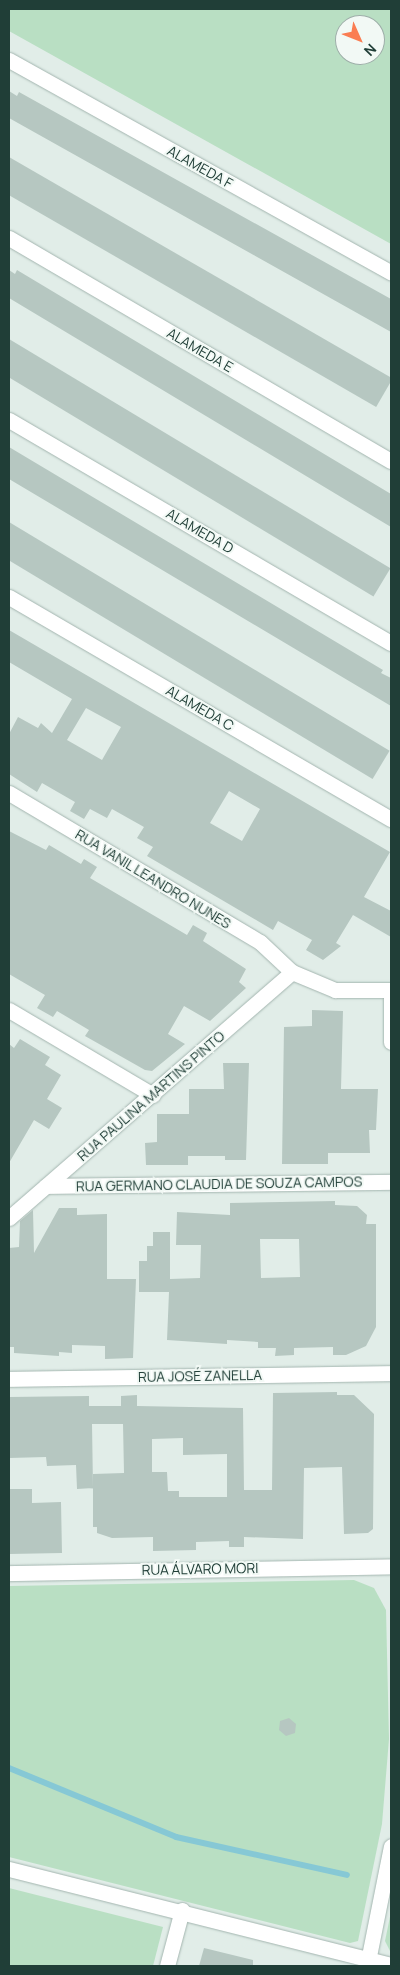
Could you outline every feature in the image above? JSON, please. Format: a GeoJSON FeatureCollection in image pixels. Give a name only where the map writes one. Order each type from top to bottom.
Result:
{"type":"FeatureCollection","features":[{"type":"Feature","properties":{"kind":"street","name":"ALAMEDA F"},"geometry":{"type":"LineString","coordinates":[[9,60],[391,273]]}},
{"type":"Feature","properties":{"kind":"street","name":"ALAMEDA E"},"geometry":{"type":"LineString","coordinates":[[9,238],[391,461]]}},
{"type":"Feature","properties":{"kind":"street","name":"ALAMEDA D"},"geometry":{"type":"LineString","coordinates":[[9,420],[391,643]]}},
{"type":"Feature","properties":{"kind":"street","name":"ALAMEDA C"},"geometry":{"type":"LineString","coordinates":[[9,598],[391,819]]}},
{"type":"Feature","properties":{"kind":"street","name":"RUA VANIL LEANDRO NUNES"},"geometry":{"type":"LineString","coordinates":[[9,793],[260,942],[292,972]]}},
{"type":"Feature","properties":{"kind":"street"},"geometry":{"type":"LineString","coordinates":[[292,972],[335,990],[391,990],[391,1042]]}},
{"type":"Feature","properties":{"kind":"street","name":"RUA PAULINA MARTINS PINTO"},"geometry":{"type":"LineString","coordinates":[[9,1218],[153,1095],[292,972]]}},
{"type":"Feature","properties":{"kind":"street"},"geometry":{"type":"LineString","coordinates":[[9,1010],[153,1095]]}},
{"type":"Feature","properties":{"kind":"street","name":"RUA GERMANO CLAUDIA DE SOUZA CAMPOS"},"geometry":{"type":"LineString","coordinates":[[46,1186],[391,1182]]}},
{"type":"Feature","properties":{"kind":"street","name":"RUA JOSÉ ZANELLA"},"geometry":{"type":"LineString","coordinates":[[9,1379],[391,1373]]}},
{"type":"Feature","properties":{"kind":"street","name":"RUA ÁLVARO MORI"},"geometry":{"type":"LineString","coordinates":[[9,1572],[391,1566]]}},
{"type":"Feature","properties":{"kind":"street"},"geometry":{"type":"LineString","coordinates":[[368,1963],[391,1846]]}},
{"type":"Feature","properties":{"kind":"street"},"geometry":{"type":"LineString","coordinates":[[9,1869],[182,1910],[368,1963],[391,1965]]}},
{"type":"Feature","properties":{"kind":"street"},"geometry":{"type":"LineString","coordinates":[[168,1966],[182,1910]]}},
{"type":"Feature","properties":{"kind":"green space"},"geometry":{"type":"Polygon","coordinates":[[[9,9],[391,9],[391,244],[9,31],[9,9]]]}},
{"type":"Feature","properties":{"kind":"green space"},"geometry":{"type":"Polygon","coordinates":[[[354,1580],[374,1588],[386,1610],[389,1739],[382,1824],[358,1941],[350,1943],[9,1857],[9,1586],[354,1580]]]}},
{"type":"Feature","properties":{"kind":"green space"},"geometry":{"type":"Polygon","coordinates":[[[9,1888],[163,1927],[153,1966],[9,1966],[9,1888]]]}},
{"type":"Feature","properties":{"kind":"green space"},"geometry":{"type":"Polygon","coordinates":[[[391,1912],[391,1953],[385,1941],[391,1912]]]}},
{"type":"Feature","properties":{"kind":"building"},"geometry":{"type":"Polygon","coordinates":[[[9,91],[17,96],[19,92],[391,299],[391,332],[9,118],[9,91]]]}},
{"type":"Feature","properties":{"kind":"building"},"geometry":{"type":"Polygon","coordinates":[[[9,157],[391,378],[391,381],[376,407],[9,195],[9,157]]]}},
{"type":"Feature","properties":{"kind":"building"},"geometry":{"type":"Polygon","coordinates":[[[9,270],[15,274],[17,270],[391,494],[391,527],[9,298],[9,270]]]}},
{"type":"Feature","properties":{"kind":"building"},"geometry":{"type":"Polygon","coordinates":[[[9,339],[390,568],[373,596],[9,377],[9,339]]]}},
{"type":"Feature","properties":{"kind":"building"},"geometry":{"type":"Polygon","coordinates":[[[9,447],[383,670],[381,673],[391,678],[391,706],[9,479],[9,447]]]}},
{"type":"Feature","properties":{"kind":"building"},"geometry":{"type":"Polygon","coordinates":[[[9,522],[390,751],[373,779],[9,560],[9,522]]]}},
{"type":"Feature","properties":{"kind":"building"},"geometry":{"type":"Polygon","coordinates":[[[9,630],[390,852],[364,897],[391,911],[391,937],[353,915],[336,943],[341,946],[323,960],[306,950],[312,940],[278,921],[273,930],[147,856],[153,847],[137,838],[144,827],[112,809],[107,818],[90,809],[84,819],[70,811],[75,802],[42,783],[37,792],[9,774],[9,734],[18,717],[38,728],[41,723],[52,733],[72,699],[9,662],[9,630]],[[86,708],[67,740],[102,760],[121,727],[86,708]],[[229,791],[210,823],[242,841],[260,809],[229,791]]]}},
{"type":"Feature","properties":{"kind":"building"},"geometry":{"type":"Polygon","coordinates":[[[9,831],[46,850],[49,845],[81,864],[84,859],[97,867],[90,878],[187,935],[193,925],[207,933],[203,941],[246,969],[239,982],[246,988],[210,1021],[184,1006],[168,1034],[185,1044],[152,1071],[145,1070],[85,1036],[89,1030],[57,1011],[53,1017],[37,1008],[45,995],[9,974],[9,831]]]}},
{"type":"Feature","properties":{"kind":"building"},"geometry":{"type":"Polygon","coordinates":[[[312,1010],[343,1011],[341,1089],[378,1089],[376,1130],[369,1130],[370,1153],[328,1153],[328,1164],[282,1164],[284,1027],[312,1026],[312,1010]]]}},
{"type":"Feature","properties":{"kind":"building"},"geometry":{"type":"Polygon","coordinates":[[[20,1039],[50,1057],[45,1065],[61,1075],[47,1099],[62,1108],[49,1129],[34,1120],[9,1163],[9,1044],[14,1048],[20,1039]]]}},
{"type":"Feature","properties":{"kind":"building"},"geometry":{"type":"Polygon","coordinates":[[[223,1063],[249,1063],[246,1160],[225,1160],[225,1156],[188,1156],[188,1165],[146,1165],[145,1143],[157,1142],[157,1114],[189,1114],[189,1089],[224,1089],[223,1063]]]}},
{"type":"Feature","properties":{"kind":"building"},"geometry":{"type":"Polygon","coordinates":[[[335,1201],[335,1205],[357,1206],[367,1215],[366,1224],[376,1224],[376,1327],[366,1346],[346,1355],[333,1355],[333,1347],[294,1348],[294,1355],[275,1356],[276,1348],[258,1348],[258,1342],[227,1340],[227,1344],[167,1340],[169,1292],[139,1292],[139,1261],[147,1261],[147,1246],[153,1246],[153,1232],[170,1232],[170,1279],[200,1278],[201,1245],[176,1245],[177,1212],[230,1215],[230,1203],[335,1201]],[[260,1239],[261,1278],[300,1277],[299,1239],[260,1239]]]}},
{"type":"Feature","properties":{"kind":"building"},"geometry":{"type":"Polygon","coordinates":[[[59,1208],[77,1208],[77,1215],[107,1214],[107,1279],[136,1279],[133,1358],[105,1359],[105,1346],[72,1345],[72,1353],[59,1352],[59,1356],[14,1353],[14,1347],[9,1347],[9,1248],[19,1247],[20,1221],[33,1210],[34,1253],[59,1208]]]}},
{"type":"Feature","properties":{"kind":"building"},"geometry":{"type":"Polygon","coordinates":[[[337,1392],[337,1395],[354,1395],[374,1414],[373,1529],[368,1533],[344,1534],[342,1467],[304,1468],[303,1539],[244,1537],[244,1547],[229,1547],[229,1541],[196,1542],[196,1550],[153,1551],[153,1537],[112,1538],[97,1533],[97,1527],[93,1527],[93,1488],[77,1489],[76,1465],[47,1466],[46,1457],[9,1458],[9,1397],[89,1396],[89,1406],[121,1406],[121,1396],[137,1395],[137,1406],[243,1408],[244,1490],[272,1490],[273,1393],[337,1392]],[[92,1424],[93,1488],[93,1474],[124,1473],[123,1424],[92,1424]],[[183,1438],[152,1439],[152,1472],[167,1472],[168,1491],[179,1491],[179,1497],[227,1497],[227,1454],[183,1455],[183,1438]]]}},
{"type":"Feature","properties":{"kind":"building"},"geometry":{"type":"Polygon","coordinates":[[[9,1489],[32,1489],[32,1503],[61,1502],[62,1553],[9,1554],[9,1489]]]}},
{"type":"Feature","properties":{"kind":"building"},"geometry":{"type":"Polygon","coordinates":[[[289,1718],[296,1724],[295,1733],[286,1736],[279,1730],[280,1721],[289,1718]]]}},
{"type":"Feature","properties":{"kind":"building"},"geometry":{"type":"Polygon","coordinates":[[[204,1948],[253,1960],[253,1966],[199,1966],[204,1948]]]}},
{"type":"Feature","properties":{"kind":"waterway"},"geometry":{"type":"LineString","coordinates":[[9,1768],[176,1837],[347,1875]]}}]}
